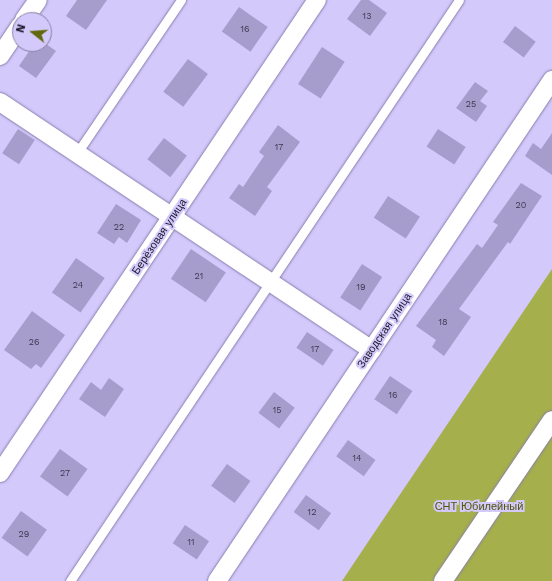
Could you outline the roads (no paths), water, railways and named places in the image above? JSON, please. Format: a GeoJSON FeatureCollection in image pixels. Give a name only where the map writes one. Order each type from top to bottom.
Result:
{"type":"FeatureCollection","features":[{"type":"Feature","properties":{"kind":"street"},"geometry":{"type":"LineString","coordinates":[[30,12],[38,0]]}},
{"type":"Feature","properties":{"kind":"street","name":"Берёзовая улица"},"geometry":{"type":"LineString","coordinates":[[0,473],[174,217],[317,0]]}},
{"type":"Feature","properties":{"kind":"street"},"geometry":{"type":"LineString","coordinates":[[0,56],[12,38]]}},
{"type":"Feature","properties":{"kind":"street","name":"Заводская улица"},"geometry":{"type":"LineString","coordinates":[[217,581],[552,80]]}},
{"type":"Feature","properties":{"kind":"street"},"geometry":{"type":"LineString","coordinates":[[0,102],[372,350]]}},
{"type":"Feature","properties":{"kind":"street"},"geometry":{"type":"LineString","coordinates":[[443,581],[552,420]]}},
{"type":"Feature","properties":{"kind":"lane"},"geometry":{"type":"LineString","coordinates":[[77,153],[181,0]]}},
{"type":"Feature","properties":{"kind":"lane"},"geometry":{"type":"LineString","coordinates":[[70,581],[271,283],[459,0]]}},
{"type":"Feature","properties":{"kind":"park label","name":"СНТ Юбилейный"},"geometry":{"type":"Point","coordinates":[479,507]}}]}
